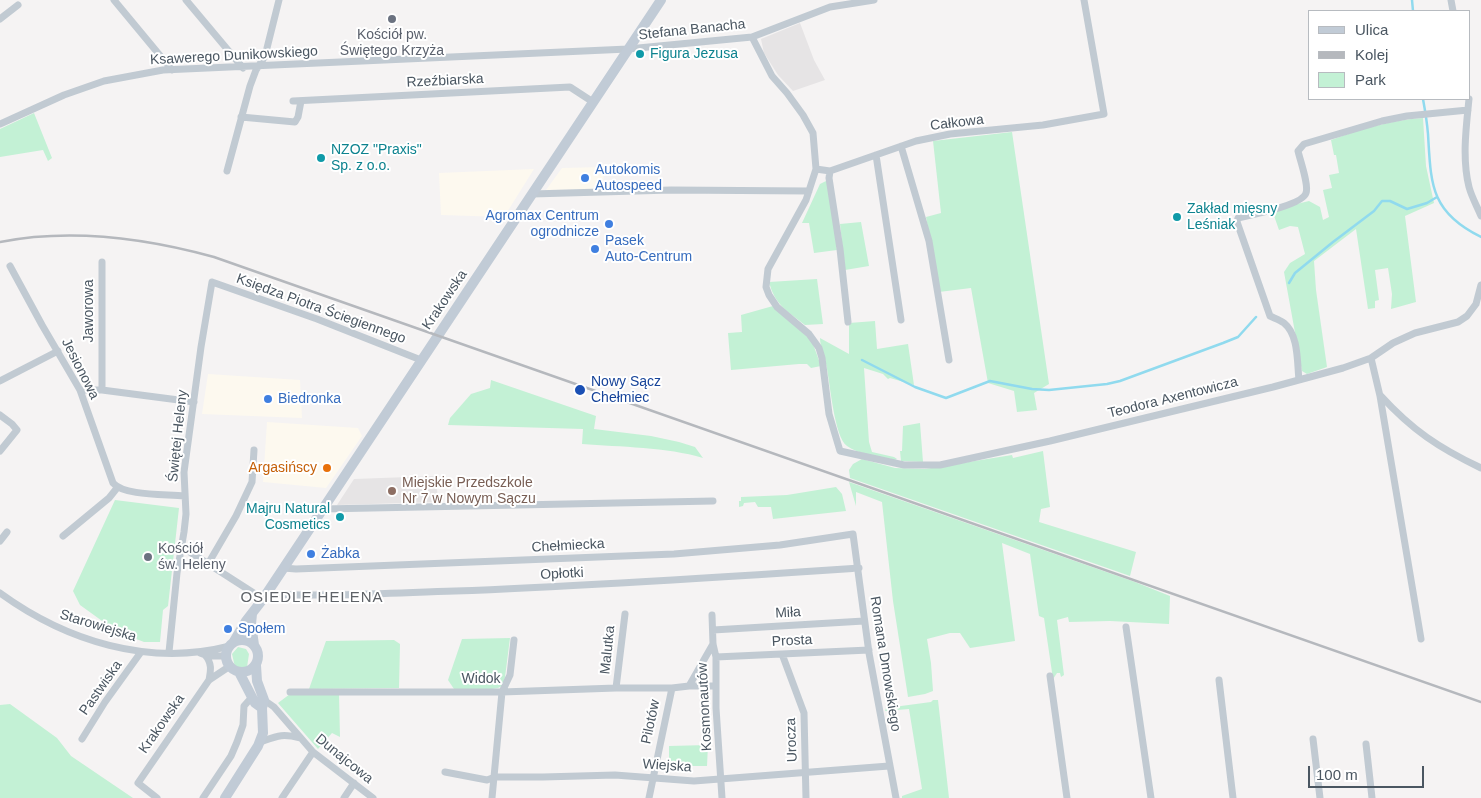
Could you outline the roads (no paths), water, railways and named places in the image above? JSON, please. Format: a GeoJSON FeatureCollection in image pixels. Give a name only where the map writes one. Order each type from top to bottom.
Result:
{"type":"FeatureCollection","features":[{"type":"Feature","properties":{"kind":"main road","name":"Krakowska"},"geometry":{"type":"LineString","coordinates":[[232,645],[246,621],[265,596],[661,0]]}},
{"type":"Feature","properties":{"kind":"main road"},"geometry":{"type":"LineString","coordinates":[[225,798],[260,742],[264,727],[263,704],[257,681],[256,665],[258,653],[254,645],[251,624],[252,614]]}},
{"type":"Feature","properties":{"kind":"main road"},"geometry":{"type":"LineString","coordinates":[[254,645],[246,641],[232,645],[226,656],[255,703],[263,704]]}},
{"type":"Feature","properties":{"kind":"main road"},"geometry":{"type":"LineString","coordinates":[[234,669],[248,671],[256,665]]}},
{"type":"Feature","properties":{"kind":"street"},"geometry":{"type":"LineString","coordinates":[[114,0],[172,70]]}},
{"type":"Feature","properties":{"kind":"street"},"geometry":{"type":"LineString","coordinates":[[186,0],[243,68]]}},
{"type":"Feature","properties":{"kind":"street"},"geometry":{"type":"LineString","coordinates":[[227,171],[250,86],[256,70],[265,56],[279,0]]}},
{"type":"Feature","properties":{"kind":"street","name":"Stefana Banacha"},"geometry":{"type":"LineString","coordinates":[[628,49],[752,37],[830,7],[874,0]]}},
{"type":"Feature","properties":{"kind":"street","name":"Całkowa"},"geometry":{"type":"LineString","coordinates":[[816,169],[830,171],[916,141],[950,134],[1043,125],[1104,114],[1084,0]]}},
{"type":"Feature","properties":{"kind":"street"},"geometry":{"type":"LineString","coordinates":[[0,19],[18,6]]}},
{"type":"Feature","properties":{"kind":"street"},"geometry":{"type":"LineString","coordinates":[[532,194],[671,190],[809,192],[816,169],[813,133],[803,115],[772,76],[752,37]]}},
{"type":"Feature","properties":{"kind":"street","name":"Ksawerego Dunikowskiego"},"geometry":{"type":"LineString","coordinates":[[0,124],[64,95],[104,81],[136,74],[172,70],[628,49]]}},
{"type":"Feature","properties":{"kind":"street","name":"Rzeźbiarska"},"geometry":{"type":"LineString","coordinates":[[242,117],[295,122],[298,117],[297,101],[570,87],[593,102]]}},
{"type":"Feature","properties":{"kind":"street"},"geometry":{"type":"LineString","coordinates":[[1469,100],[1465,159],[1466,173],[1473,199],[1481,216]]}},
{"type":"Feature","properties":{"kind":"street"},"geometry":{"type":"LineString","coordinates":[[1299,380],[1294,342],[1290,331],[1284,324],[1270,316],[1236,222],[1238,218],[1291,204],[1305,196],[1307,193],[1306,186],[1298,151],[1304,144],[1382,122],[1419,115],[1468,110]]}},
{"type":"Feature","properties":{"kind":"street"},"geometry":{"type":"LineString","coordinates":[[901,146],[929,241],[949,360]]}},
{"type":"Feature","properties":{"kind":"street"},"geometry":{"type":"LineString","coordinates":[[876,154],[901,320]]}},
{"type":"Feature","properties":{"kind":"street"},"geometry":{"type":"LineString","coordinates":[[830,171],[829,178],[840,249],[848,322]]}},
{"type":"Feature","properties":{"kind":"street","name":"Teodora Axentowicza"},"geometry":{"type":"LineString","coordinates":[[809,192],[798,216],[768,269],[766,287],[777,307],[809,334],[818,348],[822,358],[829,414],[840,451],[904,465],[940,464],[1114,426],[1299,380],[1371,358],[1393,343],[1415,333],[1458,322],[1467,316],[1476,304],[1481,285]]}},
{"type":"Feature","properties":{"kind":"street","name":"Jaworowa"},"geometry":{"type":"LineString","coordinates":[[102,262],[102,390]]}},
{"type":"Feature","properties":{"kind":"street","name":"Jesionowa"},"geometry":{"type":"LineString","coordinates":[[10,266],[80,390],[113,483],[117,488]]}},
{"type":"Feature","properties":{"kind":"street","name":"Księdza Piotra Ściegiennego"},"geometry":{"type":"LineString","coordinates":[[212,282],[317,319],[421,360]]}},
{"type":"Feature","properties":{"kind":"street","name":"Świętej Heleny"},"geometry":{"type":"LineString","coordinates":[[169,652],[186,514],[184,472],[212,282]]}},
{"type":"Feature","properties":{"kind":"street"},"geometry":{"type":"LineString","coordinates":[[0,381],[58,351]]}},
{"type":"Feature","properties":{"kind":"street"},"geometry":{"type":"LineString","coordinates":[[1371,358],[1380,396],[1421,640]]}},
{"type":"Feature","properties":{"kind":"street"},"geometry":{"type":"LineString","coordinates":[[80,390],[102,390],[194,402]]}},
{"type":"Feature","properties":{"kind":"street"},"geometry":{"type":"LineString","coordinates":[[1380,396],[1401,418],[1428,440],[1481,468]]}},
{"type":"Feature","properties":{"kind":"street"},"geometry":{"type":"LineString","coordinates":[[0,416],[18,430],[0,451]]}},
{"type":"Feature","properties":{"kind":"street"},"geometry":{"type":"LineString","coordinates":[[208,564],[236,516],[252,482],[254,450]]}},
{"type":"Feature","properties":{"kind":"street"},"geometry":{"type":"LineString","coordinates":[[63,536],[109,498],[117,488],[184,496]]}},
{"type":"Feature","properties":{"kind":"street"},"geometry":{"type":"LineString","coordinates":[[323,509],[712,501]]}},
{"type":"Feature","properties":{"kind":"street"},"geometry":{"type":"LineString","coordinates":[[0,541],[7,532]]}},
{"type":"Feature","properties":{"kind":"street","name":"Chełmiecka"},"geometry":{"type":"LineString","coordinates":[[283,568],[674,554],[780,545],[853,534]]}},
{"type":"Feature","properties":{"kind":"street","name":"Romana Dmowskiego"},"geometry":{"type":"LineString","coordinates":[[853,534],[864,621],[896,798]]}},
{"type":"Feature","properties":{"kind":"street"},"geometry":{"type":"LineString","coordinates":[[182,548],[265,596]]}},
{"type":"Feature","properties":{"kind":"street","name":"Opłotki"},"geometry":{"type":"LineString","coordinates":[[265,596],[538,588],[858,568]]}},
{"type":"Feature","properties":{"kind":"street","name":"Starowiejska"},"geometry":{"type":"LineString","coordinates":[[0,593],[34,616],[70,634],[141,652],[198,652],[232,645]]}},
{"type":"Feature","properties":{"kind":"street","name":"Malutka"},"geometry":{"type":"LineString","coordinates":[[616,688],[625,614]]}},
{"type":"Feature","properties":{"kind":"street","name":"Kosmonautów"},"geometry":{"type":"LineString","coordinates":[[712,615],[713,644],[716,657],[722,798]]}},
{"type":"Feature","properties":{"kind":"street","name":"Miła"},"geometry":{"type":"LineString","coordinates":[[713,630],[864,621]]}},
{"type":"Feature","properties":{"kind":"street"},"geometry":{"type":"LineString","coordinates":[[1126,627],[1151,798]]}},
{"type":"Feature","properties":{"kind":"street"},"geometry":{"type":"LineString","coordinates":[[492,798],[502,692],[510,675],[514,640]]}},
{"type":"Feature","properties":{"kind":"street"},"geometry":{"type":"LineString","coordinates":[[713,644],[689,686],[716,686]]}},
{"type":"Feature","properties":{"kind":"street","name":"Prosta"},"geometry":{"type":"LineString","coordinates":[[716,657],[869,650]]}},
{"type":"Feature","properties":{"kind":"street","name":"Pastwiska"},"geometry":{"type":"LineString","coordinates":[[82,739],[105,702],[141,652]]}},
{"type":"Feature","properties":{"kind":"street","name":"Starowiejska"},"geometry":{"type":"LineString","coordinates":[[198,652],[205,655],[226,656]]}},
{"type":"Feature","properties":{"kind":"street","name":"Urocza"},"geometry":{"type":"LineString","coordinates":[[782,654],[804,713],[806,798]]}},
{"type":"Feature","properties":{"kind":"street"},"geometry":{"type":"LineString","coordinates":[[205,655],[211,669],[209,680]]}},
{"type":"Feature","properties":{"kind":"street","name":"Krakowska"},"geometry":{"type":"LineString","coordinates":[[157,798],[138,783],[209,680],[234,669]]}},
{"type":"Feature","properties":{"kind":"street"},"geometry":{"type":"LineString","coordinates":[[1050,676],[1067,798]]}},
{"type":"Feature","properties":{"kind":"street"},"geometry":{"type":"LineString","coordinates":[[1218,680],[1233,798]]}},
{"type":"Feature","properties":{"kind":"street","name":"Pilotów"},"geometry":{"type":"LineString","coordinates":[[649,798],[672,688],[689,686]]}},
{"type":"Feature","properties":{"kind":"street","name":"Widok"},"geometry":{"type":"LineString","coordinates":[[290,692],[502,692],[672,688]]}},
{"type":"Feature","properties":{"kind":"street"},"geometry":{"type":"LineString","coordinates":[[203,798],[231,756],[243,725],[244,706],[252,697]]}},
{"type":"Feature","properties":{"kind":"street","name":"Dunajcowa"},"geometry":{"type":"LineString","coordinates":[[263,704],[274,707],[313,752],[373,798]]}},
{"type":"Feature","properties":{"kind":"street","name":"Dunajcowa"},"geometry":{"type":"LineString","coordinates":[[260,742],[279,735],[300,738]]}},
{"type":"Feature","properties":{"kind":"street"},"geometry":{"type":"LineString","coordinates":[[1313,738],[1320,798]]}},
{"type":"Feature","properties":{"kind":"street"},"geometry":{"type":"LineString","coordinates":[[1366,744],[1372,798]]}},
{"type":"Feature","properties":{"kind":"street"},"geometry":{"type":"LineString","coordinates":[[282,798],[313,752]]}},
{"type":"Feature","properties":{"kind":"street","name":"Wiejska"},"geometry":{"type":"LineString","coordinates":[[445,772],[487,780],[495,777],[614,775],[694,781],[889,766]]}},
{"type":"Feature","properties":{"kind":"street"},"geometry":{"type":"LineString","coordinates":[[344,798],[354,783]]}},
{"type":"Feature","properties":{"kind":"waterway"},"geometry":{"type":"LineString","coordinates":[[1412,0],[1413,10]]}},
{"type":"Feature","properties":{"kind":"waterway"},"geometry":{"type":"LineString","coordinates":[[1423,100],[1428,130],[1430,168],[1436,195],[1452,217],[1481,237]]}},
{"type":"Feature","properties":{"kind":"waterway"},"geometry":{"type":"LineString","coordinates":[[1289,283],[1295,273],[1374,211],[1382,201],[1390,201],[1407,209],[1427,203],[1437,197]]}},
{"type":"Feature","properties":{"kind":"waterway"},"geometry":{"type":"LineString","coordinates":[[862,360],[915,387],[946,398],[990,381],[1032,389],[1049,390],[1107,384],[1120,381],[1238,337],[1256,317]]}},
{"type":"Feature","properties":{"kind":"railway"},"geometry":{"type":"LineString","coordinates":[[0,242],[54,236],[108,237],[135,240],[214,257],[1481,702]]}},
{"type":"Feature","properties":{"kind":"place","name":"Kościół pw. Świętego Krzyża"},"geometry":{"type":"Point","coordinates":[392,19]}},
{"type":"Feature","properties":{"kind":"place","name":"Figura Jezusa"},"geometry":{"type":"Point","coordinates":[640,54]}},
{"type":"Feature","properties":{"kind":"place","name":"NZOZ \"Praxis\" Sp. z o.o."},"geometry":{"type":"Point","coordinates":[321,158]}},
{"type":"Feature","properties":{"kind":"place","name":"Autokomis Autospeed"},"geometry":{"type":"Point","coordinates":[585,178]}},
{"type":"Feature","properties":{"kind":"place","name":"Zakład mięsny Leśniak"},"geometry":{"type":"Point","coordinates":[1177,217]}},
{"type":"Feature","properties":{"kind":"place","name":"Agromax Centrum ogrodnicze"},"geometry":{"type":"Point","coordinates":[609,224]}},
{"type":"Feature","properties":{"kind":"place","name":"Pasek Auto-Centrum"},"geometry":{"type":"Point","coordinates":[595,249]}},
{"type":"Feature","properties":{"kind":"place","name":"Nowy Sącz Chełmiec"},"geometry":{"type":"Point","coordinates":[580,390]}},
{"type":"Feature","properties":{"kind":"place","name":"Biedronka"},"geometry":{"type":"Point","coordinates":[268,399]}},
{"type":"Feature","properties":{"kind":"place","name":"Argasińscy"},"geometry":{"type":"Point","coordinates":[327,468]}},
{"type":"Feature","properties":{"kind":"place","name":"Miejskie Przedszkole Nr 7 w Nowym Sączu"},"geometry":{"type":"Point","coordinates":[392,491]}},
{"type":"Feature","properties":{"kind":"place","name":"Majru Natural Cosmetics"},"geometry":{"type":"Point","coordinates":[340,517]}},
{"type":"Feature","properties":{"kind":"place","name":"Żabka"},"geometry":{"type":"Point","coordinates":[311,554]}},
{"type":"Feature","properties":{"kind":"place","name":"Kościół św. Heleny"},"geometry":{"type":"Point","coordinates":[148,557]}},
{"type":"Feature","properties":{"kind":"place","name":"Społem"},"geometry":{"type":"Point","coordinates":[228,629]}},
{"type":"Feature","properties":{"kind":"district","name":"OSIEDLE HELENA"},"geometry":{"type":"Point","coordinates":[312,598]}}]}
